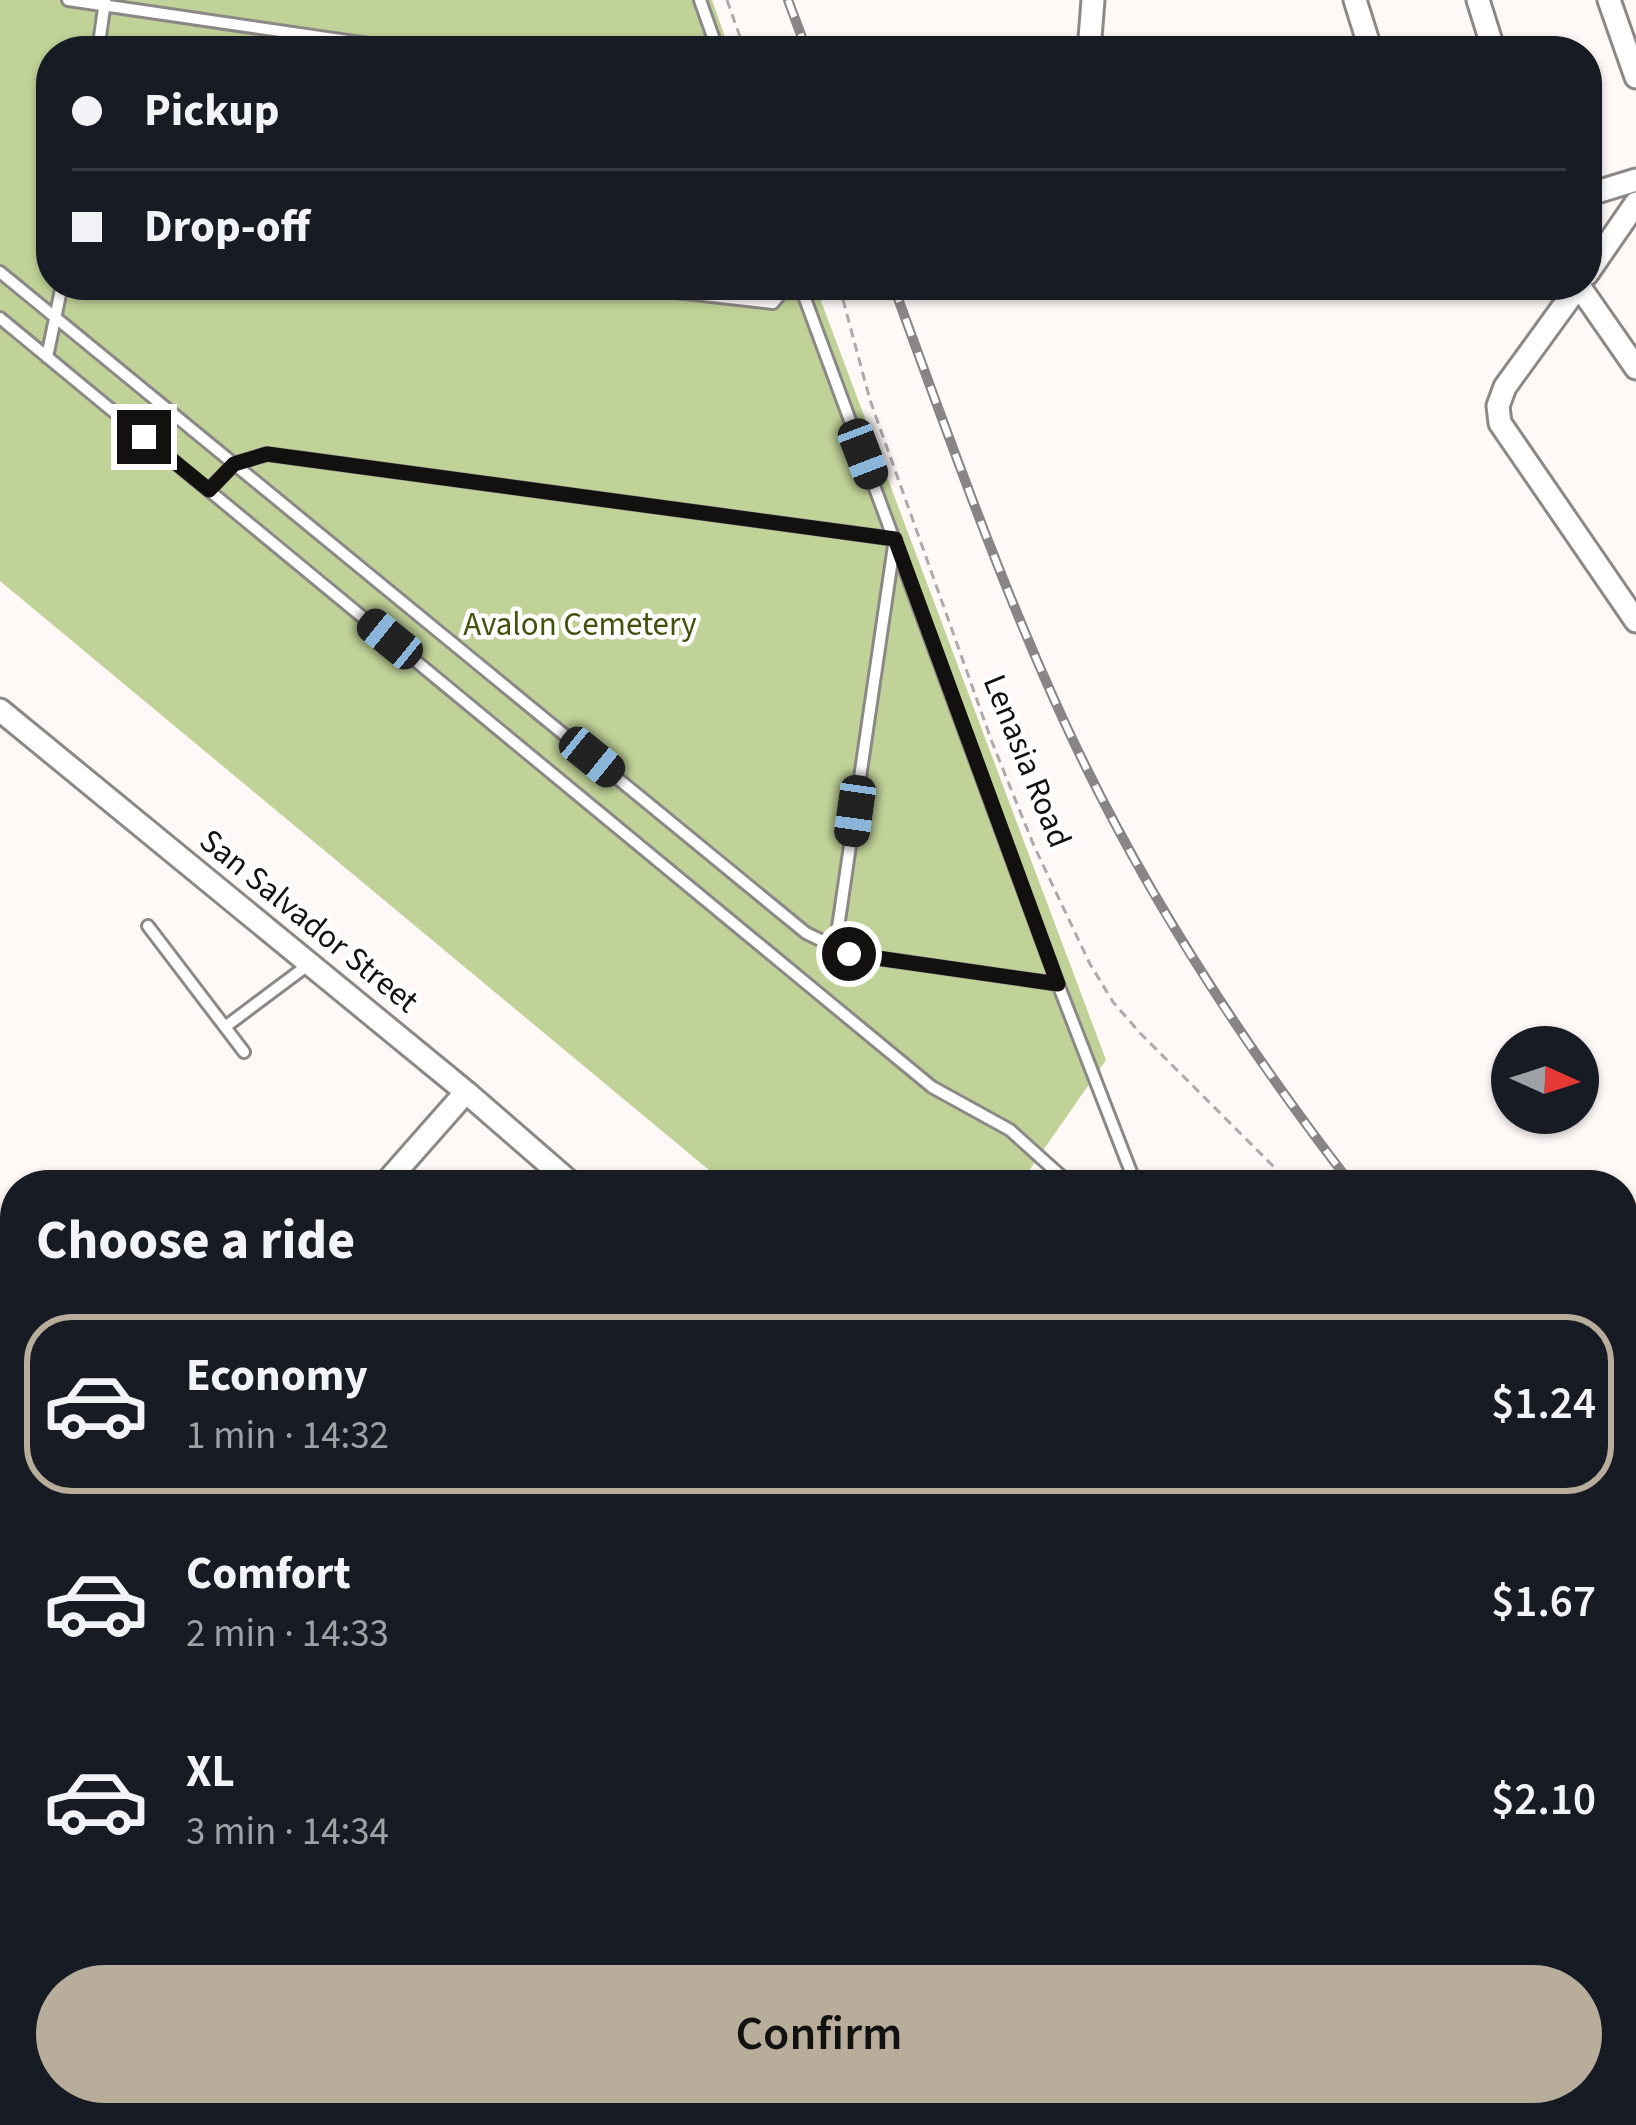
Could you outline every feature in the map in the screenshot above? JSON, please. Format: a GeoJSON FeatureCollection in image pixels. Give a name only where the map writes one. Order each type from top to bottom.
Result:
{"type":"FeatureCollection","features":[{"type":"Feature","properties":{"kind":"street"},"geometry":{"type":"LineString","coordinates":[[1090,36],[1093,0]]}},
{"type":"Feature","properties":{"kind":"street"},"geometry":{"type":"LineString","coordinates":[[1355,0],[1366,36]]}},
{"type":"Feature","properties":{"kind":"street"},"geometry":{"type":"LineString","coordinates":[[1478,0],[1489,36]]}},
{"type":"Feature","properties":{"kind":"street"},"geometry":{"type":"LineString","coordinates":[[1609,0],[1636,77]]}},
{"type":"Feature","properties":{"kind":"street"},"geometry":{"type":"LineString","coordinates":[[1602,190],[1636,180]]}},
{"type":"Feature","properties":{"kind":"street"},"geometry":{"type":"LineString","coordinates":[[1602,252],[1636,203]]}},
{"type":"Feature","properties":{"kind":"street"},"geometry":{"type":"LineString","coordinates":[[1568,300],[1505,387],[1498,406],[1503,432],[1636,621]]}},
{"type":"Feature","properties":{"kind":"street"},"geometry":{"type":"LineString","coordinates":[[1589,300],[1636,368]]}},
{"type":"Feature","properties":{"kind":"street","name":"San Salvador Street"},"geometry":{"type":"LineString","coordinates":[[0,710],[556,1170]]}},
{"type":"Feature","properties":{"kind":"street"},"geometry":{"type":"LineString","coordinates":[[397,1170],[466,1092]]}},
{"type":"Feature","properties":{"kind":"lane"},"geometry":{"type":"LineString","coordinates":[[68,0],[319,36]]}},
{"type":"Feature","properties":{"kind":"lane"},"geometry":{"type":"LineString","coordinates":[[700,0],[713,36]]}},
{"type":"Feature","properties":{"kind":"lane"},"geometry":{"type":"LineString","coordinates":[[100,36],[105,3]]}},
{"type":"Feature","properties":{"kind":"lane"},"geometry":{"type":"LineString","coordinates":[[0,272],[806,933],[849,954],[1058,984]]}},
{"type":"Feature","properties":{"kind":"lane"},"geometry":{"type":"LineString","coordinates":[[47,357],[59,300]]}},
{"type":"Feature","properties":{"kind":"lane"},"geometry":{"type":"LineString","coordinates":[[746,300],[776,300]]}},
{"type":"Feature","properties":{"kind":"lane"},"geometry":{"type":"LineString","coordinates":[[806,300],[1130,1170]]}},
{"type":"Feature","properties":{"kind":"lane"},"geometry":{"type":"LineString","coordinates":[[0,318],[932,1087],[1010,1130],[1054,1170]]}},
{"type":"Feature","properties":{"kind":"lane"},"geometry":{"type":"LineString","coordinates":[[209,490],[234,464],[267,454],[895,539]]}},
{"type":"Feature","properties":{"kind":"lane"},"geometry":{"type":"LineString","coordinates":[[835,948],[895,539]]}},
{"type":"Feature","properties":{"kind":"lane"},"geometry":{"type":"LineString","coordinates":[[148,926],[244,1052]]}},
{"type":"Feature","properties":{"kind":"lane"},"geometry":{"type":"LineString","coordinates":[[225,1027],[308,965]]}},
{"type":"Feature","properties":{"kind":"path"},"geometry":{"type":"LineString","coordinates":[[727,0],[740,36]]}},
{"type":"Feature","properties":{"kind":"path","name":"Lenasia Road"},"geometry":{"type":"LineString","coordinates":[[843,300],[871,400],[992,742],[1090,964],[1113,1002],[1140,1033],[1277,1170]]}},
{"type":"Feature","properties":{"kind":"green space","name":"Avalon Cemetery"},"geometry":{"type":"Polygon","coordinates":[[[0,0],[712,0],[725,36],[36,36],[36,300],[821,300],[1106,1060],[1029,1170],[709,1170],[0,581],[0,0]]]}},
{"type":"Feature","properties":{"kind":"railway"},"geometry":{"type":"LineString","coordinates":[[788,0],[801,36]]}},
{"type":"Feature","properties":{"kind":"railway"},"geometry":{"type":"LineString","coordinates":[[899,300],[1017,612],[1093,781],[1194,961],[1341,1170]]}},
{"type":"Feature","properties":{"kind":"route"},"geometry":{"type":"LineString","coordinates":[[144,437],[209,490],[234,464],[267,454],[895,539],[1058,984],[849,954]]}}]}
